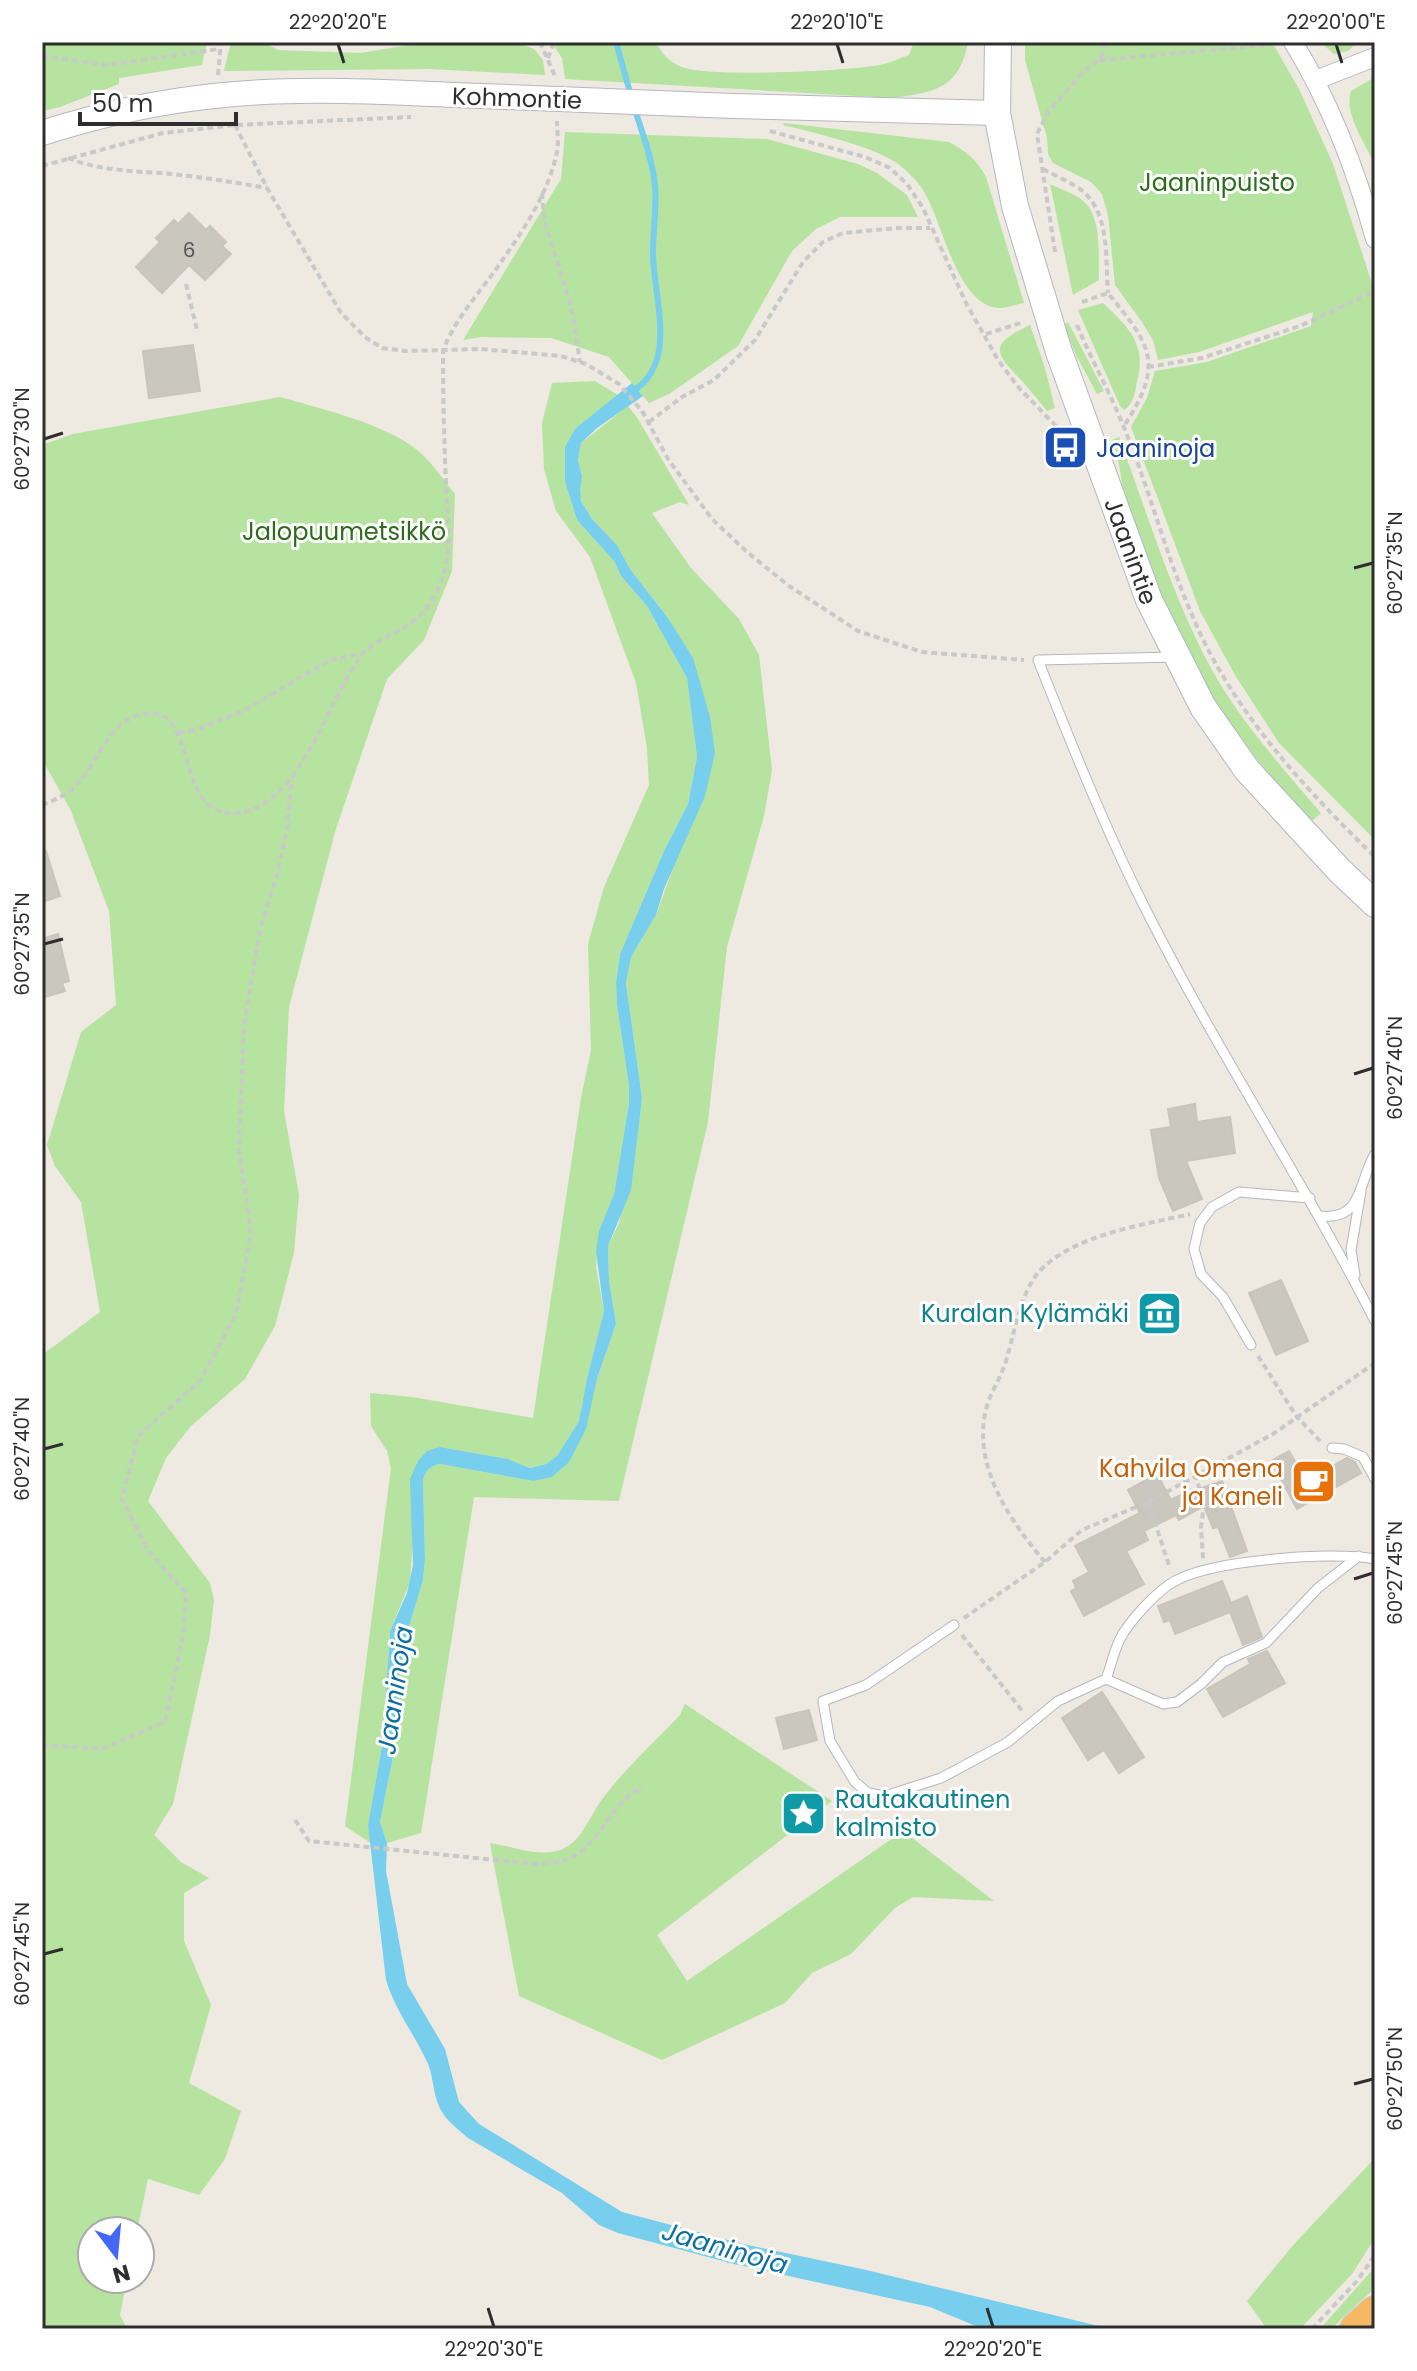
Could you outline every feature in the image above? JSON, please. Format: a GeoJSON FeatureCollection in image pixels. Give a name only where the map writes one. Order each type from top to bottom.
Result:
{"type":"FeatureCollection","features":[{"type":"Feature","properties":{"kind":"highway"},"geometry":{"type":"LineString","coordinates":[[1355,2329],[1375,2311]]}},
{"type":"Feature","properties":{"kind":"main road","name":"Jaanintie"},"geometry":{"type":"LineString","coordinates":[[998,42],[997,113],[1015,206],[1059,352],[1149,600],[1203,707],[1247,770],[1339,870],[1375,904]]}},
{"type":"Feature","properties":{"kind":"street"},"geometry":{"type":"LineString","coordinates":[[1293,42],[1338,125],[1375,239]]}},
{"type":"Feature","properties":{"kind":"street"},"geometry":{"type":"LineString","coordinates":[[1316,80],[1372,52]]}},
{"type":"Feature","properties":{"kind":"street","name":"Kohmontie"},"geometry":{"type":"LineString","coordinates":[[42,133],[133,108],[217,95],[328,91],[997,113]]}},
{"type":"Feature","properties":{"kind":"lane"},"geometry":{"type":"LineString","coordinates":[[1176,657],[1038,660],[1082,770],[1144,907],[1253,1104],[1310,1198],[1375,1321]]}},
{"type":"Feature","properties":{"kind":"lane"},"geometry":{"type":"LineString","coordinates":[[1356,1284],[1351,1250],[1361,1191],[1375,1154]]}},
{"type":"Feature","properties":{"kind":"lane"},"geometry":{"type":"LineString","coordinates":[[1320,1216],[1333,1218],[1349,1210],[1361,1191]]}},
{"type":"Feature","properties":{"kind":"lane"},"geometry":{"type":"LineString","coordinates":[[1250,1344],[1223,1297],[1201,1274],[1194,1249],[1200,1223],[1210,1209],[1239,1192],[1310,1198]]}},
{"type":"Feature","properties":{"kind":"lane"},"geometry":{"type":"LineString","coordinates":[[1332,1448],[1363,1457],[1375,1479]]}},
{"type":"Feature","properties":{"kind":"lane"},"geometry":{"type":"LineString","coordinates":[[1106,1679],[1163,1704],[1177,1702],[1223,1662],[1266,1643],[1318,1588],[1359,1556]]}},
{"type":"Feature","properties":{"kind":"lane"},"geometry":{"type":"LineString","coordinates":[[954,1625],[866,1685],[823,1701],[830,1741],[855,1782],[868,1793],[885,1796],[941,1778],[1008,1742],[1058,1701],[1106,1679],[1121,1636],[1143,1608],[1174,1581],[1271,1559],[1359,1556],[1375,1559]]}},
{"type":"Feature","properties":{"kind":"path"},"geometry":{"type":"LineString","coordinates":[[218,74],[221,42]]}},
{"type":"Feature","properties":{"kind":"path"},"geometry":{"type":"LineString","coordinates":[[540,42],[555,75],[556,89]]}},
{"type":"Feature","properties":{"kind":"path"},"geometry":{"type":"LineString","coordinates":[[547,59],[554,42]]}},
{"type":"Feature","properties":{"kind":"path"},"geometry":{"type":"LineString","coordinates":[[1100,60],[1105,42]]}},
{"type":"Feature","properties":{"kind":"path"},"geometry":{"type":"LineString","coordinates":[[1059,266],[1037,134],[1048,112],[1084,71],[1100,60],[1268,45],[1272,42]]}},
{"type":"Feature","properties":{"kind":"path"},"geometry":{"type":"LineString","coordinates":[[42,56],[108,65],[219,49]]}},
{"type":"Feature","properties":{"kind":"path"},"geometry":{"type":"LineString","coordinates":[[42,166],[163,133],[235,125],[424,117]]}},
{"type":"Feature","properties":{"kind":"path"},"geometry":{"type":"LineString","coordinates":[[178,733],[198,729],[245,710],[330,660],[362,654],[417,619],[431,602],[446,566],[443,350],[458,319],[501,263],[542,193],[558,150],[557,117]]}},
{"type":"Feature","properties":{"kind":"path"},"geometry":{"type":"LineString","coordinates":[[235,125],[267,188],[341,313],[365,337],[382,348],[405,351],[507,351],[561,356],[606,374],[642,411],[668,459],[712,519],[789,586],[858,631],[922,652],[1038,660]]}},
{"type":"Feature","properties":{"kind":"path"},"geometry":{"type":"LineString","coordinates":[[763,129],[865,157],[890,168],[907,184],[923,208],[966,303],[998,360],[1019,388],[1058,428],[1065,448]]}},
{"type":"Feature","properties":{"kind":"path"},"geometry":{"type":"LineString","coordinates":[[67,157],[88,166],[122,172],[267,188]]}},
{"type":"Feature","properties":{"kind":"path"},"geometry":{"type":"LineString","coordinates":[[1042,169],[1079,188],[1094,203],[1103,223],[1108,293],[1147,346],[1148,374],[1136,407],[1124,426]]}},
{"type":"Feature","properties":{"kind":"path"},"geometry":{"type":"LineString","coordinates":[[542,193],[544,220],[571,306],[580,362]]}},
{"type":"Feature","properties":{"kind":"path"},"geometry":{"type":"LineString","coordinates":[[649,422],[682,397],[714,380],[755,340],[803,262],[823,242],[843,233],[930,228]]}},
{"type":"Feature","properties":{"kind":"path"},"geometry":{"type":"LineString","coordinates":[[186,284],[197,330]]}},
{"type":"Feature","properties":{"kind":"path"},"geometry":{"type":"LineString","coordinates":[[1148,367],[1202,358],[1300,326],[1375,291]]}},
{"type":"Feature","properties":{"kind":"path"},"geometry":{"type":"LineString","coordinates":[[1082,302],[1108,293]]}},
{"type":"Feature","properties":{"kind":"path"},"geometry":{"type":"LineString","coordinates":[[1076,320],[1124,426],[1187,604],[1226,678],[1274,750],[1375,857]]}},
{"type":"Feature","properties":{"kind":"path"},"geometry":{"type":"LineString","coordinates":[[986,334],[1024,322]]}},
{"type":"Feature","properties":{"kind":"path"},"geometry":{"type":"LineString","coordinates":[[1103,404],[1112,401]]}},
{"type":"Feature","properties":{"kind":"path"},"geometry":{"type":"LineString","coordinates":[[42,805],[76,786],[104,744],[129,718],[144,713],[159,714],[170,722],[178,733],[192,780],[202,798],[213,807],[227,813],[248,812],[265,804],[293,778],[362,654]]}},
{"type":"Feature","properties":{"kind":"path"},"geometry":{"type":"LineString","coordinates":[[42,1745],[102,1749],[165,1722],[183,1636],[186,1593],[148,1551],[122,1499],[138,1436],[200,1381],[236,1314],[251,1234],[239,1148],[244,1024],[260,930],[287,830],[293,778]]}},
{"type":"Feature","properties":{"kind":"path"},"geometry":{"type":"LineString","coordinates":[[1045,1562],[1010,1517],[996,1490],[985,1454],[985,1412],[1006,1364],[1022,1306],[1038,1273],[1070,1249],[1115,1231],[1210,1209]]}},
{"type":"Feature","properties":{"kind":"path"},"geometry":{"type":"LineString","coordinates":[[1250,1344],[1297,1417],[1332,1448]]}},
{"type":"Feature","properties":{"kind":"path"},"geometry":{"type":"LineString","coordinates":[[1032,1723],[954,1625],[1045,1562],[1082,1530],[1148,1502],[1273,1434],[1375,1363]]}},
{"type":"Feature","properties":{"kind":"path"},"geometry":{"type":"LineString","coordinates":[[1195,1474],[1204,1504],[1201,1527],[1203,1572]]}},
{"type":"Feature","properties":{"kind":"path"},"geometry":{"type":"LineString","coordinates":[[1148,1502],[1174,1581]]}},
{"type":"Feature","properties":{"kind":"path"},"geometry":{"type":"LineString","coordinates":[[295,1820],[309,1841],[535,1864],[562,1861],[581,1852],[620,1801],[643,1787]]}},
{"type":"Feature","properties":{"kind":"path"},"geometry":{"type":"LineString","coordinates":[[1312,2329],[1357,2281],[1375,2255]]}},
{"type":"Feature","properties":{"kind":"green space"},"geometry":{"type":"Polygon","coordinates":[[[42,42],[207,42],[202,65],[119,78],[119,84],[42,111],[42,42]]]}},
{"type":"Feature","properties":{"kind":"green space"},"geometry":{"type":"Polygon","coordinates":[[[231,42],[263,42],[278,50],[361,53],[427,42],[516,42],[534,49],[543,60],[545,75],[430,69],[224,71],[231,42]]]}},
{"type":"Feature","properties":{"kind":"green space"},"geometry":{"type":"Polygon","coordinates":[[[551,42],[656,42],[666,57],[682,67],[748,73],[880,65],[909,55],[914,42],[968,42],[958,70],[942,86],[892,98],[565,79],[562,58],[551,42]]]}},
{"type":"Feature","properties":{"kind":"green space","name":"Jaaninpuisto"},"geometry":{"type":"Polygon","coordinates":[[[1025,42],[1272,42],[1299,89],[1333,164],[1375,293],[1375,840],[1279,743],[1235,675],[1200,611],[1131,427],[1147,398],[1155,371],[1207,362],[1311,326],[1313,312],[1199,352],[1158,360],[1153,340],[1115,285],[1108,215],[1102,194],[1091,182],[1053,163],[1048,154],[1047,138],[1025,60],[1025,42]]]}},
{"type":"Feature","properties":{"kind":"green space"},"geometry":{"type":"Polygon","coordinates":[[[1320,42],[1357,42],[1348,51],[1334,54],[1320,42]]]}},
{"type":"Feature","properties":{"kind":"green space"},"geometry":{"type":"Polygon","coordinates":[[[1375,77],[1375,166],[1353,119],[1349,100],[1351,91],[1375,77]]]}},
{"type":"Feature","properties":{"kind":"green space"},"geometry":{"type":"Polygon","coordinates":[[[784,123],[949,142],[966,153],[986,177],[1024,303],[1000,308],[985,304],[972,293],[952,260],[923,190],[903,168],[864,147],[784,123]]]}},
{"type":"Feature","properties":{"kind":"green space"},"geometry":{"type":"Polygon","coordinates":[[[565,132],[767,139],[858,164],[877,173],[907,195],[918,217],[840,217],[816,229],[792,251],[738,346],[669,394],[649,403],[609,357],[551,338],[481,337],[463,340],[561,179],[565,132]]]}},
{"type":"Feature","properties":{"kind":"green space"},"geometry":{"type":"Polygon","coordinates":[[[1050,184],[1085,202],[1095,222],[1099,280],[1073,295],[1050,184]]]}},
{"type":"Feature","properties":{"kind":"green space"},"geometry":{"type":"Polygon","coordinates":[[[1103,303],[1128,329],[1140,357],[1135,394],[1124,410],[1078,310],[1103,303]]]}},
{"type":"Feature","properties":{"kind":"green space"},"geometry":{"type":"Polygon","coordinates":[[[1068,322],[1104,391],[1097,394],[1076,355],[1064,325],[1068,322]]]}},
{"type":"Feature","properties":{"kind":"green space"},"geometry":{"type":"Polygon","coordinates":[[[1030,325],[1055,408],[1047,411],[1006,364],[1000,350],[1007,338],[1030,325]]]}},
{"type":"Feature","properties":{"kind":"green space"},"geometry":{"type":"Polygon","coordinates":[[[595,381],[618,395],[575,430],[565,447],[565,482],[577,520],[614,561],[621,576],[647,606],[687,678],[697,757],[688,804],[664,851],[620,954],[617,1005],[629,1103],[614,1194],[599,1231],[596,1267],[604,1311],[579,1421],[557,1456],[546,1464],[530,1468],[508,1459],[440,1447],[418,1461],[410,1582],[390,1631],[383,1740],[368,1825],[372,1844],[345,1826],[391,1468],[387,1451],[371,1426],[370,1393],[412,1397],[533,1418],[581,1098],[591,1050],[588,944],[604,887],[649,785],[647,748],[636,683],[590,557],[556,511],[544,469],[542,423],[552,383],[595,381]]]}},
{"type":"Feature","properties":{"kind":"green space","name":"Jalopuumetsikkö"},"geometry":{"type":"Polygon","coordinates":[[[280,397],[347,416],[396,436],[422,454],[455,494],[452,571],[424,640],[387,679],[335,832],[289,1007],[284,1111],[299,1195],[294,1253],[275,1326],[245,1379],[190,1427],[166,1458],[148,1501],[210,1583],[214,1600],[210,1635],[173,1804],[154,1835],[181,1862],[209,1878],[184,1893],[184,1941],[211,2005],[189,2083],[241,2111],[225,2159],[199,2195],[148,2179],[140,2215],[76,2215],[76,2295],[124,2295],[120,2315],[127,2329],[42,2329],[42,1355],[100,1312],[81,1202],[55,1166],[47,1145],[81,1032],[116,1005],[109,911],[71,811],[42,759],[42,445],[73,434],[280,397]]]}},
{"type":"Feature","properties":{"kind":"green space"},"geometry":{"type":"Polygon","coordinates":[[[628,406],[689,505],[680,502],[652,513],[691,568],[739,619],[759,655],[772,770],[764,816],[727,947],[708,1122],[619,1501],[474,1497],[421,1833],[387,1843],[380,1822],[398,1732],[399,1675],[405,1640],[423,1580],[423,1480],[429,1469],[440,1464],[533,1481],[569,1462],[616,1324],[609,1280],[608,1246],[619,1223],[642,1098],[626,983],[631,957],[656,915],[715,753],[668,618],[630,569],[617,545],[592,519],[581,501],[579,489],[582,476],[578,460],[581,443],[628,406]]]}},
{"type":"Feature","properties":{"kind":"green space"},"geometry":{"type":"Polygon","coordinates":[[[1119,437],[1191,629],[1243,718],[1321,813],[1311,822],[1232,727],[1183,646],[1125,497],[1112,440],[1119,437]]]}},
{"type":"Feature","properties":{"kind":"green space"},"geometry":{"type":"Polygon","coordinates":[[[685,1704],[832,1801],[657,1935],[687,1981],[903,1831],[994,1901],[913,1897],[895,1908],[851,1954],[812,1973],[785,2003],[662,2060],[519,1996],[490,1843],[541,1852],[565,1848],[583,1830],[609,1790],[680,1715],[685,1704]]]}},
{"type":"Feature","properties":{"kind":"green space"},"geometry":{"type":"Polygon","coordinates":[[[1375,2158],[1375,2238],[1352,2274],[1300,2329],[1267,2329],[1247,2301],[1295,2243],[1375,2158]]]}},
{"type":"Feature","properties":{"kind":"green space"},"geometry":{"type":"Polygon","coordinates":[[[1375,2267],[1375,2288],[1331,2329],[1320,2329],[1375,2267]]]}},
{"type":"Feature","properties":{"kind":"water"},"geometry":{"type":"Polygon","coordinates":[[[632,383],[643,396],[581,443],[578,460],[582,476],[581,501],[592,519],[617,545],[630,569],[668,618],[693,658],[710,717],[715,753],[705,796],[664,889],[656,915],[631,957],[626,983],[642,1098],[631,1190],[608,1246],[609,1280],[616,1324],[597,1379],[586,1429],[569,1462],[552,1477],[533,1481],[440,1464],[429,1469],[423,1480],[423,1580],[405,1640],[399,1675],[398,1732],[380,1822],[387,1843],[386,1871],[407,1984],[445,2049],[459,2102],[479,2124],[622,2212],[743,2244],[862,2269],[1111,2329],[983,2329],[930,2307],[734,2264],[618,2233],[599,2225],[562,2193],[468,2138],[447,2119],[437,2101],[428,2064],[386,1980],[368,1825],[383,1740],[390,1631],[407,1593],[413,1565],[410,1479],[418,1461],[427,1451],[440,1447],[508,1459],[530,1468],[546,1464],[557,1456],[579,1421],[604,1311],[596,1251],[599,1231],[614,1194],[629,1103],[617,1005],[620,954],[664,851],[688,804],[697,757],[687,678],[647,606],[621,576],[614,561],[577,520],[565,482],[565,447],[575,429],[632,383]]]}},
{"type":"Feature","properties":{"kind":"building"},"geometry":{"type":"Polygon","coordinates":[[[189,213],[206,230],[210,226],[226,242],[222,246],[231,254],[205,280],[189,265],[162,293],[136,267],[160,242],[156,238],[174,220],[178,224],[189,213]]]}},
{"type":"Feature","properties":{"kind":"building"},"geometry":{"type":"Polygon","coordinates":[[[193,345],[200,391],[149,398],[143,351],[193,345]]]}},
{"type":"Feature","properties":{"kind":"building"},"geometry":{"type":"Polygon","coordinates":[[[46,851],[60,896],[42,902],[42,852],[46,851]]]}},
{"type":"Feature","properties":{"kind":"building"},"geometry":{"type":"Polygon","coordinates":[[[58,934],[69,981],[62,983],[65,991],[42,998],[42,939],[58,934]]]}},
{"type":"Feature","properties":{"kind":"building"},"geometry":{"type":"Polygon","coordinates":[[[1195,1104],[1197,1122],[1230,1117],[1235,1153],[1186,1161],[1202,1199],[1173,1211],[1159,1178],[1151,1130],[1171,1127],[1168,1109],[1195,1104]]]}},
{"type":"Feature","properties":{"kind":"building"},"geometry":{"type":"Polygon","coordinates":[[[1281,1280],[1308,1341],[1276,1355],[1249,1293],[1281,1280]]]}},
{"type":"Feature","properties":{"kind":"building"},"geometry":{"type":"Polygon","coordinates":[[[1289,1451],[1306,1481],[1347,1458],[1355,1462],[1361,1473],[1297,1509],[1271,1461],[1289,1451]]]}},
{"type":"Feature","properties":{"kind":"building"},"geometry":{"type":"Polygon","coordinates":[[[1157,1474],[1171,1500],[1192,1489],[1222,1481],[1247,1551],[1230,1557],[1218,1527],[1213,1528],[1204,1506],[1179,1520],[1176,1515],[1144,1531],[1148,1540],[1126,1551],[1144,1584],[1084,1616],[1071,1591],[1076,1588],[1073,1581],[1089,1572],[1075,1546],[1140,1513],[1128,1490],[1157,1474]]]}},
{"type":"Feature","properties":{"kind":"building"},"geometry":{"type":"Polygon","coordinates":[[[1222,1581],[1231,1603],[1247,1596],[1262,1637],[1243,1645],[1230,1612],[1175,1634],[1170,1620],[1164,1622],[1158,1606],[1222,1581]]]}},
{"type":"Feature","properties":{"kind":"building"},"geometry":{"type":"Polygon","coordinates":[[[1267,1651],[1285,1683],[1223,1717],[1207,1689],[1250,1664],[1248,1659],[1267,1651]]]}},
{"type":"Feature","properties":{"kind":"building"},"geometry":{"type":"Polygon","coordinates":[[[1102,1692],[1144,1757],[1119,1773],[1104,1750],[1088,1760],[1062,1718],[1102,1692]]]}},
{"type":"Feature","properties":{"kind":"building"},"geometry":{"type":"Polygon","coordinates":[[[809,1710],[817,1740],[784,1749],[776,1718],[809,1710]]]}},
{"type":"Feature","properties":{"kind":"waterway","name":"Jaaninoja"},"geometry":{"type":"LineString","coordinates":[[616,42],[631,96]]}},
{"type":"Feature","properties":{"kind":"waterway","name":"Jaaninoja"},"geometry":{"type":"LineString","coordinates":[[633,391],[647,379],[656,363],[660,346],[653,253],[655,185],[634,107]]}},
{"type":"Feature","properties":{"kind":"place","name":"Jaaninoja"},"geometry":{"type":"Point","coordinates":[1065,448]}},
{"type":"Feature","properties":{"kind":"place","name":"Kuralan Kylämäki"},"geometry":{"type":"Point","coordinates":[1160,1313]}},
{"type":"Feature","properties":{"kind":"place","name":"Kahvila Omena ja Kaneli"},"geometry":{"type":"Point","coordinates":[1314,1482]}},
{"type":"Feature","properties":{"kind":"place","name":"Rautakautinen kalmisto"},"geometry":{"type":"Point","coordinates":[804,1813]}}]}
